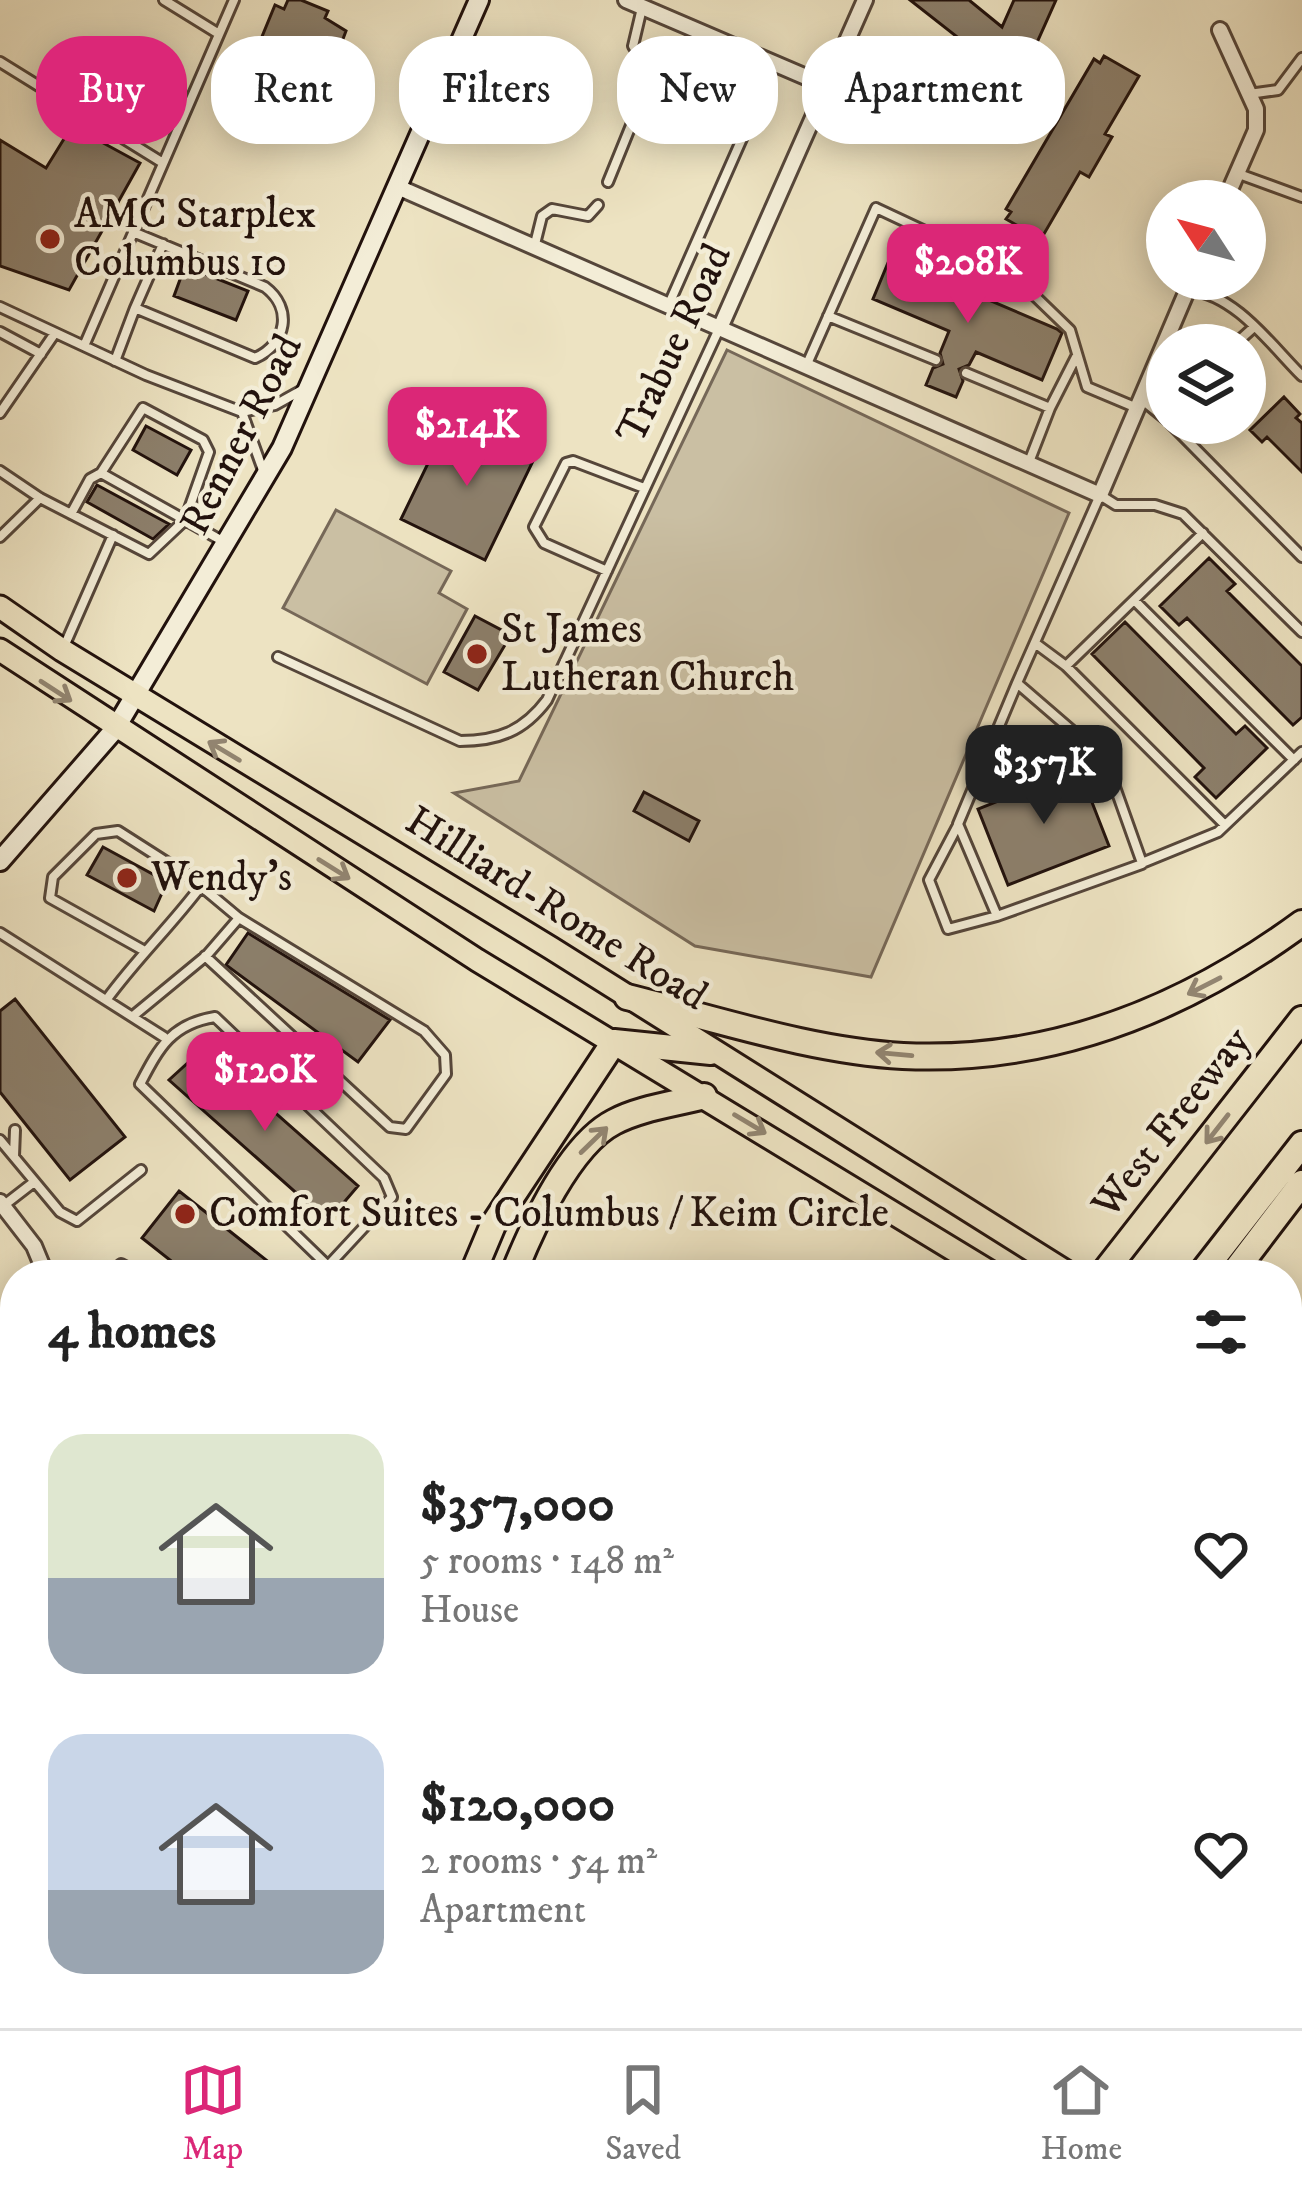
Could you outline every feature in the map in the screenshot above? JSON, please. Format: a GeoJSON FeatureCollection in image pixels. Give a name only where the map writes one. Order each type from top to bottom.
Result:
{"type":"FeatureCollection","features":[{"type":"Feature","properties":{"kind":"highway"},"geometry":{"type":"LineString","coordinates":[[627,997],[846,1048],[901,1055],[1011,1052],[1099,1032],[1158,1009],[1220,978],[1302,923]]}},
{"type":"Feature","properties":{"kind":"highway","name":"West Freeway"},"geometry":{"type":"LineString","coordinates":[[1114,1260],[1302,1019]]}},
{"type":"Feature","properties":{"kind":"highway"},"geometry":{"type":"LineString","coordinates":[[478,1260],[493,1225],[614,1042],[711,1052]]}},
{"type":"Feature","properties":{"kind":"highway"},"geometry":{"type":"LineString","coordinates":[[520,1260],[536,1224],[591,1139],[614,1122],[704,1096]]}},
{"type":"Feature","properties":{"kind":"highway"},"geometry":{"type":"LineString","coordinates":[[1212,1260],[1302,1144]]}},
{"type":"Feature","properties":{"kind":"highway"},"geometry":{"type":"LineString","coordinates":[[1099,1260],[1183,1172]]}},
{"type":"Feature","properties":{"kind":"highway"},"geometry":{"type":"LineString","coordinates":[[1243,1260],[1302,1183]]}},
{"type":"Feature","properties":{"kind":"main road","name":"Renner Road"},"geometry":{"type":"LineString","coordinates":[[0,861],[115,729],[265,478],[312,385],[479,0]]}},
{"type":"Feature","properties":{"kind":"main road","name":"Hilliard-Rome Road"},"geometry":{"type":"LineString","coordinates":[[0,607],[62,650],[1047,1260]]}},
{"type":"Feature","properties":{"kind":"main road","name":"Hilliard-Rome Road"},"geometry":{"type":"LineString","coordinates":[[0,650],[115,729],[972,1260]]}},
{"type":"Feature","properties":{"kind":"street"},"geometry":{"type":"LineString","coordinates":[[626,0],[802,76]]}},
{"type":"Feature","properties":{"kind":"street","name":"Trabue Road"},"geometry":{"type":"LineString","coordinates":[[849,36],[865,0]]}},
{"type":"Feature","properties":{"kind":"street"},"geometry":{"type":"LineString","coordinates":[[1220,30],[1256,109],[1256,130],[1234,180]]}},
{"type":"Feature","properties":{"kind":"street","name":"Trabue Road"},"geometry":{"type":"LineString","coordinates":[[720,328],[802,141]]}},
{"type":"Feature","properties":{"kind":"street"},"geometry":{"type":"LineString","coordinates":[[400,188],[1100,495],[1183,300]]}},
{"type":"Feature","properties":{"kind":"street"},"geometry":{"type":"LineString","coordinates":[[2,1204],[40,1260]]}},
{"type":"Feature","properties":{"kind":"lane"},"geometry":{"type":"LineString","coordinates":[[164,0],[219,34]]}},
{"type":"Feature","properties":{"kind":"lane"},"geometry":{"type":"LineString","coordinates":[[84,346],[234,0]]}},
{"type":"Feature","properties":{"kind":"lane"},"geometry":{"type":"LineString","coordinates":[[636,36],[643,8]]}},
{"type":"Feature","properties":{"kind":"lane"},"geometry":{"type":"LineString","coordinates":[[1249,94],[1278,90],[1302,58]]}},
{"type":"Feature","properties":{"kind":"lane"},"geometry":{"type":"LineString","coordinates":[[0,62],[163,163]]}},
{"type":"Feature","properties":{"kind":"lane"},"geometry":{"type":"LineString","coordinates":[[608,182],[623,144]]}},
{"type":"Feature","properties":{"kind":"lane"},"geometry":{"type":"LineString","coordinates":[[669,306],[740,144]]}},
{"type":"Feature","properties":{"kind":"lane"},"geometry":{"type":"LineString","coordinates":[[1237,173],[1302,197]]}},
{"type":"Feature","properties":{"kind":"lane"},"geometry":{"type":"LineString","coordinates":[[534,248],[542,216],[552,208],[589,216],[598,205]]}},
{"type":"Feature","properties":{"kind":"lane"},"geometry":{"type":"LineString","coordinates":[[806,365],[876,208],[1008,270],[1070,330],[1088,387],[1146,408]]}},
{"type":"Feature","properties":{"kind":"lane"},"geometry":{"type":"LineString","coordinates":[[133,232],[280,298],[285,314],[278,338],[267,353],[255,358],[135,308]]}},
{"type":"Feature","properties":{"kind":"lane"},"geometry":{"type":"LineString","coordinates":[[115,361],[163,244]]}},
{"type":"Feature","properties":{"kind":"lane"},"geometry":{"type":"LineString","coordinates":[[1221,300],[1250,324]]}},
{"type":"Feature","properties":{"kind":"lane"},"geometry":{"type":"LineString","coordinates":[[0,307],[115,361],[242,412],[275,405],[312,385]]}},
{"type":"Feature","properties":{"kind":"lane"},"geometry":{"type":"LineString","coordinates":[[828,316],[937,360]]}},
{"type":"Feature","properties":{"kind":"lane","name":"Trabue Road"},"geometry":{"type":"LineString","coordinates":[[278,657],[460,741],[486,741],[514,733],[548,700],[720,328]]}},
{"type":"Feature","properties":{"kind":"lane"},"geometry":{"type":"LineString","coordinates":[[0,332],[41,354]]}},
{"type":"Feature","properties":{"kind":"lane"},"geometry":{"type":"LineString","coordinates":[[0,413],[55,333]]}},
{"type":"Feature","properties":{"kind":"lane"},"geometry":{"type":"LineString","coordinates":[[1266,339],[1302,376]]}},
{"type":"Feature","properties":{"kind":"lane"},"geometry":{"type":"LineString","coordinates":[[1028,463],[1076,357]]}},
{"type":"Feature","properties":{"kind":"lane"},"geometry":{"type":"LineString","coordinates":[[966,373],[1051,408]]}},
{"type":"Feature","properties":{"kind":"lane"},"geometry":{"type":"LineString","coordinates":[[0,471],[40,498],[71,514],[149,554],[185,520],[209,452],[203,440],[143,408],[101,473],[90,479],[71,514]]}},
{"type":"Feature","properties":{"kind":"lane"},"geometry":{"type":"LineString","coordinates":[[242,412],[265,478]]}},
{"type":"Feature","properties":{"kind":"lane"},"geometry":{"type":"LineString","coordinates":[[1190,444],[1302,557]]}},
{"type":"Feature","properties":{"kind":"lane"},"geometry":{"type":"LineString","coordinates":[[608,572],[544,543],[534,526],[566,463],[574,461],[644,488]]}},
{"type":"Feature","properties":{"kind":"lane"},"geometry":{"type":"LineString","coordinates":[[101,473],[228,544]]}},
{"type":"Feature","properties":{"kind":"lane"},"geometry":{"type":"LineString","coordinates":[[1134,600],[1298,756],[1226,825],[1142,863],[948,929],[929,880],[958,824],[1100,495],[1116,505],[1156,505],[1183,514],[1302,632]]}},
{"type":"Feature","properties":{"kind":"lane"},"geometry":{"type":"LineString","coordinates":[[0,536],[40,498]]}},
{"type":"Feature","properties":{"kind":"lane"},"geometry":{"type":"LineString","coordinates":[[1066,666],[1203,533]]}},
{"type":"Feature","properties":{"kind":"lane"},"geometry":{"type":"LineString","coordinates":[[62,650],[112,535]]}},
{"type":"Feature","properties":{"kind":"lane"},"geometry":{"type":"LineString","coordinates":[[1035,644],[1066,666],[1226,825]]}},
{"type":"Feature","properties":{"kind":"lane"},"geometry":{"type":"LineString","coordinates":[[1017,683],[1105,759],[1142,863]]}},
{"type":"Feature","properties":{"kind":"lane"},"geometry":{"type":"LineString","coordinates":[[958,824],[997,916]]}},
{"type":"Feature","properties":{"kind":"lane"},"geometry":{"type":"LineString","coordinates":[[143,950],[50,898],[53,877],[96,834],[118,831],[201,886],[239,918],[424,1031],[446,1055],[446,1074],[406,1129],[390,1127],[206,956]]}},
{"type":"Feature","properties":{"kind":"lane"},"geometry":{"type":"LineString","coordinates":[[107,999],[143,950],[158,943],[201,886]]}},
{"type":"Feature","properties":{"kind":"lane"},"geometry":{"type":"LineString","coordinates":[[133,1016],[206,956],[239,918]]}},
{"type":"Feature","properties":{"kind":"lane"},"geometry":{"type":"LineString","coordinates":[[0,933],[164,1037]]}},
{"type":"Feature","properties":{"kind":"lane"},"geometry":{"type":"LineString","coordinates":[[322,1260],[140,1084],[164,1037],[193,1020],[214,1016],[384,1178],[392,1197],[334,1260]]}},
{"type":"Feature","properties":{"kind":"lane"},"geometry":{"type":"LineString","coordinates":[[14,1157],[15,1130]]}},
{"type":"Feature","properties":{"kind":"lane"},"geometry":{"type":"LineString","coordinates":[[0,1140],[60,1212],[76,1221],[141,1170]]}},
{"type":"Feature","properties":{"kind":"lane"},"geometry":{"type":"LineString","coordinates":[[2,1204],[34,1182]]}},
{"type":"Feature","properties":{"kind":"shaded area"},"geometry":{"type":"Polygon","coordinates":[[[727,350],[1069,513],[871,977],[695,946],[454,793],[519,781],[727,350]]]}},
{"type":"Feature","properties":{"kind":"shaded area"},"geometry":{"type":"Polygon","coordinates":[[[336,510],[451,571],[439,593],[467,609],[427,684],[283,608],[336,510]]]}},
{"type":"Feature","properties":{"kind":"building"},"geometry":{"type":"Polygon","coordinates":[[[288,0],[301,0],[328,11],[325,18],[346,31],[344,36],[262,36],[275,5],[284,9],[288,0]]]}},
{"type":"Feature","properties":{"kind":"building"},"geometry":{"type":"Polygon","coordinates":[[[910,0],[969,0],[1002,27],[1014,0],[1056,0],[1040,36],[956,36],[910,0]]]}},
{"type":"Feature","properties":{"kind":"building"},"geometry":{"type":"Polygon","coordinates":[[[1104,56],[1139,76],[1105,134],[1112,137],[1089,177],[1080,172],[1041,239],[1006,219],[1011,212],[1006,209],[1044,144],[1065,144],[1065,108],[1094,59],[1100,63],[1104,56]]]}},
{"type":"Feature","properties":{"kind":"building","name":"AMC Starplex Columbus 10"},"geometry":{"type":"Polygon","coordinates":[[[0,140],[46,168],[61,144],[105,144],[140,163],[69,290],[0,266],[0,140]]]}},
{"type":"Feature","properties":{"kind":"building"},"geometry":{"type":"Polygon","coordinates":[[[890,258],[1062,333],[1042,380],[976,352],[969,365],[959,369],[963,381],[956,397],[926,385],[933,368],[943,364],[940,353],[949,331],[873,299],[890,258]]]}},
{"type":"Feature","properties":{"kind":"building"},"geometry":{"type":"Polygon","coordinates":[[[185,266],[248,291],[236,320],[174,296],[185,266]]]}},
{"type":"Feature","properties":{"kind":"building"},"geometry":{"type":"Polygon","coordinates":[[[1284,397],[1300,414],[1296,418],[1302,423],[1302,472],[1266,438],[1266,414],[1284,397]]]}},
{"type":"Feature","properties":{"kind":"building"},"geometry":{"type":"Polygon","coordinates":[[[450,418],[534,459],[485,560],[401,519],[450,418]]]}},
{"type":"Feature","properties":{"kind":"building"},"geometry":{"type":"Polygon","coordinates":[[[146,426],[191,450],[177,475],[133,450],[146,426]]]}},
{"type":"Feature","properties":{"kind":"building"},"geometry":{"type":"Polygon","coordinates":[[[97,485],[169,524],[153,539],[87,502],[97,485]]]}},
{"type":"Feature","properties":{"kind":"building"},"geometry":{"type":"Polygon","coordinates":[[[1209,558],[1235,584],[1227,591],[1302,666],[1302,717],[1293,725],[1187,618],[1179,625],[1160,606],[1209,558]]]}},
{"type":"Feature","properties":{"kind":"building","name":"St James Lutheran Church"},"geometry":{"type":"Polygon","coordinates":[[[475,616],[511,635],[478,690],[444,672],[475,616]]]}},
{"type":"Feature","properties":{"kind":"building"},"geometry":{"type":"Polygon","coordinates":[[[1125,622],[1236,734],[1245,726],[1267,748],[1216,798],[1195,777],[1204,768],[1092,654],[1125,622]]]}},
{"type":"Feature","properties":{"kind":"building"},"geometry":{"type":"Polygon","coordinates":[[[1079,769],[1109,846],[1008,885],[978,809],[1079,769]]]}},
{"type":"Feature","properties":{"kind":"building"},"geometry":{"type":"Polygon","coordinates":[[[644,792],[699,821],[689,841],[634,811],[644,792]]]}},
{"type":"Feature","properties":{"kind":"building","name":"Wendy's"},"geometry":{"type":"Polygon","coordinates":[[[103,847],[167,882],[154,911],[87,875],[103,847]]]}},
{"type":"Feature","properties":{"kind":"building"},"geometry":{"type":"Polygon","coordinates":[[[248,933],[390,1020],[358,1062],[226,965],[248,933]]]}},
{"type":"Feature","properties":{"kind":"building"},"geometry":{"type":"Polygon","coordinates":[[[15,999],[125,1137],[70,1180],[0,1092],[0,1011],[15,999]]]}},
{"type":"Feature","properties":{"kind":"building"},"geometry":{"type":"Polygon","coordinates":[[[203,1049],[358,1186],[328,1221],[169,1080],[203,1049]]]}},
{"type":"Feature","properties":{"kind":"building","name":"Comfort Suites - Columbus / Keim Circle"},"geometry":{"type":"Polygon","coordinates":[[[179,1191],[266,1260],[170,1260],[142,1238],[179,1191]]]}},
{"type":"Feature","properties":{"kind":"place","name":"AMC Starplex Columbus 10"},"geometry":{"type":"Point","coordinates":[50,239]}},
{"type":"Feature","properties":{"kind":"place","name":"St James Lutheran Church"},"geometry":{"type":"Point","coordinates":[477,654]}},
{"type":"Feature","properties":{"kind":"place","name":"Wendy's"},"geometry":{"type":"Point","coordinates":[127,878]}},
{"type":"Feature","properties":{"kind":"place","name":"Comfort Suites - Columbus / Keim Circle"},"geometry":{"type":"Point","coordinates":[185,1214]}}]}
